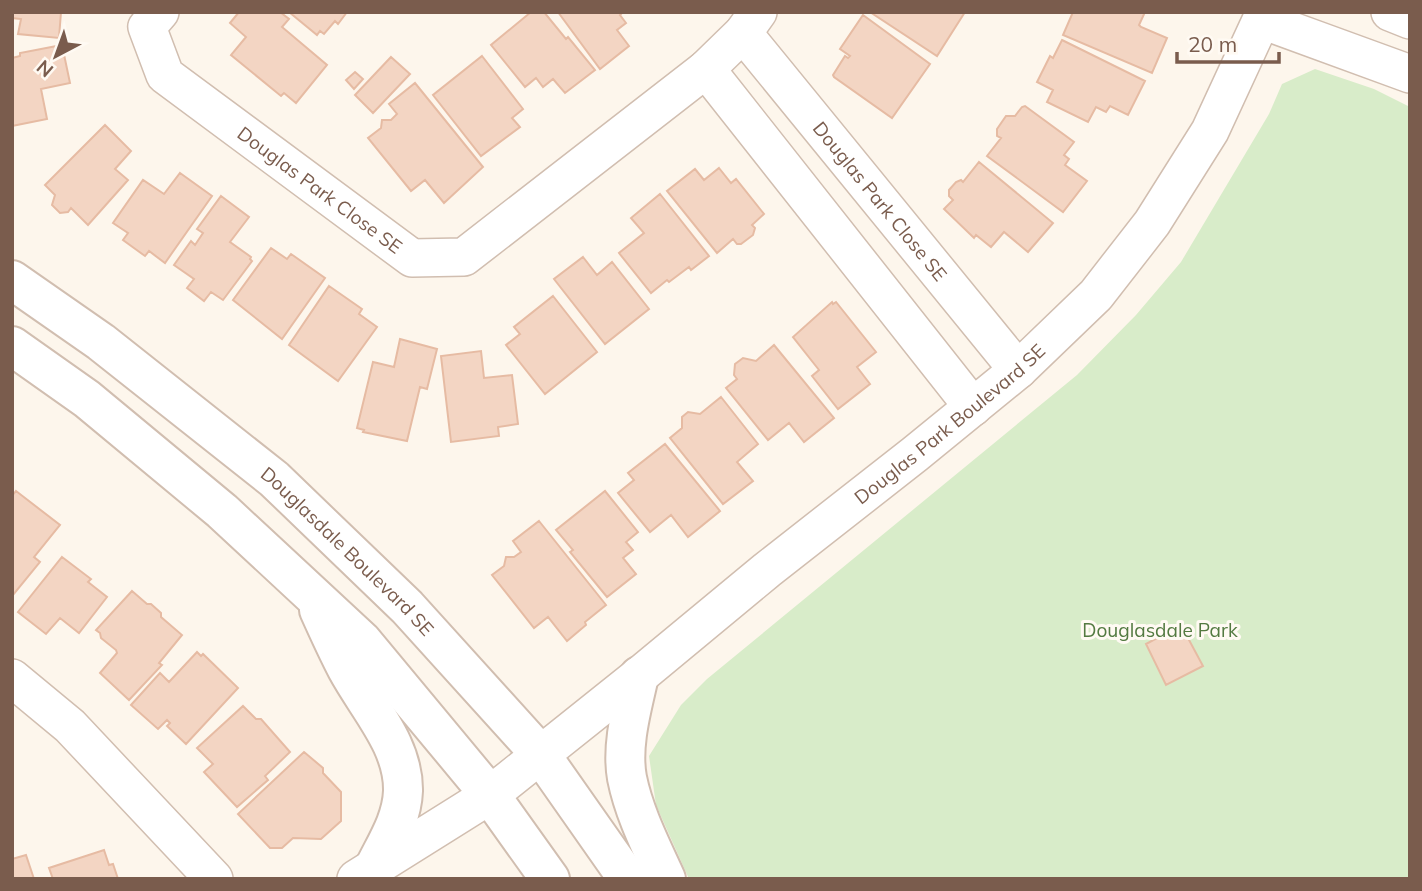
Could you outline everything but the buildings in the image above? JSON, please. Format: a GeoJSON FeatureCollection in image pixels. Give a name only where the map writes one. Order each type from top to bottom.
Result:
{"type":"FeatureCollection","features":[{"type":"Feature","properties":{"kind":"street","name":"Douglas Park Close SE"},"geometry":{"type":"LineString","coordinates":[[160,12],[147,27],[165,75],[412,258],[464,257],[706,69],[751,23],[1018,370]]}},
{"type":"Feature","properties":{"kind":"street"},"geometry":{"type":"LineString","coordinates":[[1390,12],[1410,20]]}},
{"type":"Feature","properties":{"kind":"street"},"geometry":{"type":"LineString","coordinates":[[1264,16],[1410,74]]}},
{"type":"Feature","properties":{"kind":"street","name":"Douglas Park Boulevard SE"},"geometry":{"type":"LineString","coordinates":[[365,873],[490,795],[1018,370],[1096,295],[1152,223],[1210,131],[1264,16]]}},
{"type":"Feature","properties":{"kind":"street"},"geometry":{"type":"LineString","coordinates":[[706,69],[973,407]]}},
{"type":"Feature","properties":{"kind":"street","name":"Douglasdale Boulevard SE"},"geometry":{"type":"LineString","coordinates":[[12,280],[101,342],[274,479],[407,607],[541,755],[628,879]]}},
{"type":"Feature","properties":{"kind":"street"},"geometry":{"type":"LineString","coordinates":[[12,346],[87,399],[222,511],[362,641],[490,795],[550,879]]}},
{"type":"Feature","properties":{"kind":"street"},"geometry":{"type":"LineString","coordinates":[[310,593],[347,669],[397,751],[402,775],[403,793],[397,821],[365,873]]}},
{"type":"Feature","properties":{"kind":"street"},"geometry":{"type":"LineString","coordinates":[[639,676],[628,732],[627,776],[643,828],[666,879]]}},
{"type":"Feature","properties":{"kind":"street"},"geometry":{"type":"LineString","coordinates":[[12,678],[70,726],[214,879]]}},
{"type":"Feature","properties":{"kind":"green space","name":"Douglasdale Park"},"geometry":{"type":"Polygon","coordinates":[[[1315,69],[1374,89],[1410,107],[1410,879],[689,879],[656,805],[649,756],[681,705],[707,679],[1077,375],[1136,315],[1181,262],[1269,114],[1282,84],[1315,69]]]}}]}
